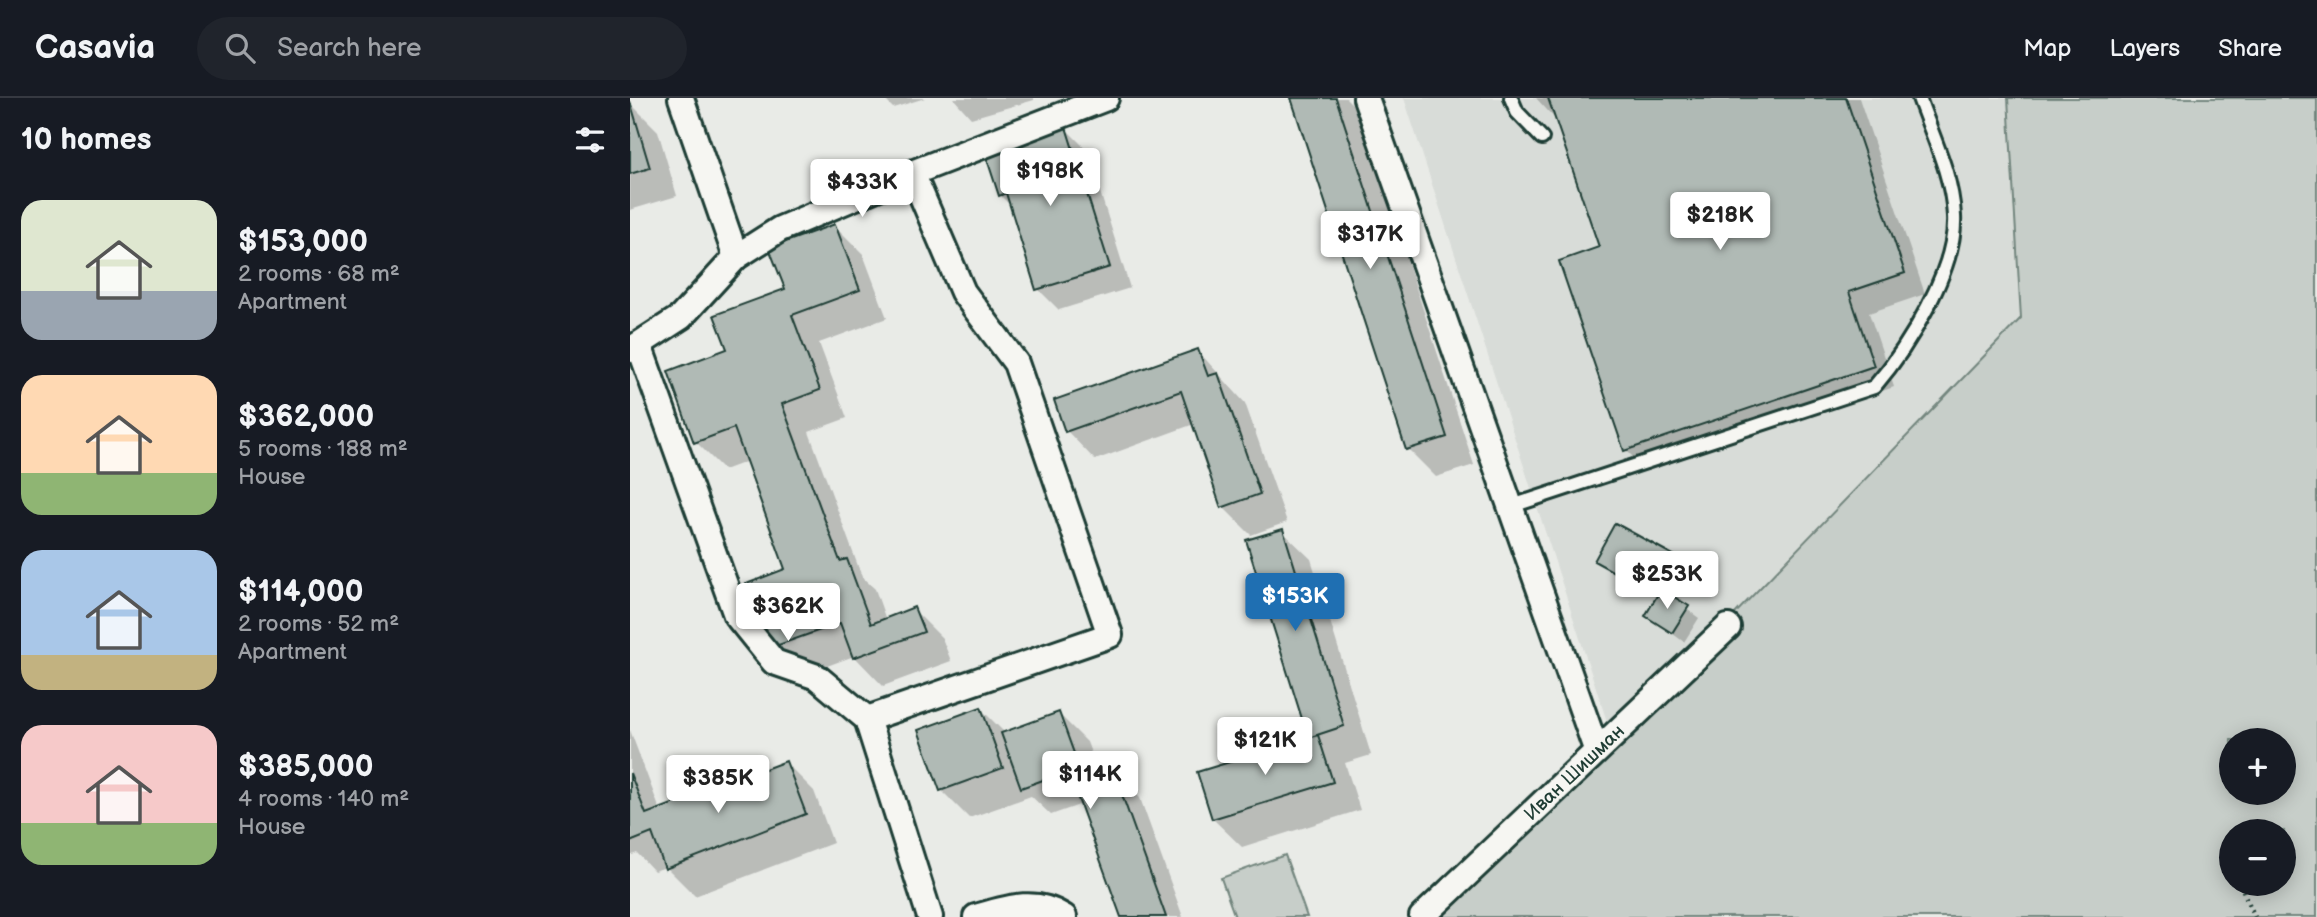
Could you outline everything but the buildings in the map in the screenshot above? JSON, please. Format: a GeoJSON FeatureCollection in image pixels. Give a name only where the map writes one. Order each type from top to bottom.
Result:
{"type":"FeatureCollection","features":[{"type":"Feature","properties":{"kind":"street"},"geometry":{"type":"LineString","coordinates":[[681,98],[736,257]]}},
{"type":"Feature","properties":{"kind":"street"},"geometry":{"type":"LineString","coordinates":[[930,917],[867,719],[817,677],[774,662],[736,615],[635,348],[681,317],[736,257],[780,229],[912,173],[1106,98]]}},
{"type":"Feature","properties":{"kind":"street"},"geometry":{"type":"LineString","coordinates":[[1366,98],[1596,749]]}},
{"type":"Feature","properties":{"kind":"street"},"geometry":{"type":"LineString","coordinates":[[867,719],[1110,635],[1016,363],[963,292],[912,173]]}},
{"type":"Feature","properties":{"kind":"street","name":"Иван Шишман"},"geometry":{"type":"LineString","coordinates":[[1422,917],[1596,749],[1728,627]]}},
{"type":"Feature","properties":{"kind":"street"},"geometry":{"type":"LineString","coordinates":[[976,917],[1010,907],[1049,907],[1064,917]]}},
{"type":"Feature","properties":{"kind":"lane"},"geometry":{"type":"LineString","coordinates":[[1511,98],[1517,112],[1542,138]]}},
{"type":"Feature","properties":{"kind":"lane"},"geometry":{"type":"LineString","coordinates":[[1509,507],[1874,387],[1895,363],[1933,292],[1952,247],[1954,215],[1946,173],[1919,98]]}},
{"type":"Feature","properties":{"kind":"path"},"geometry":{"type":"LineString","coordinates":[[2245,896],[2255,917]]}},
{"type":"Feature","properties":{"kind":"shaded area"},"geometry":{"type":"Polygon","coordinates":[[[1404,98],[2008,98],[2021,318],[1613,740],[1404,98]]]}},
{"type":"Feature","properties":{"kind":"shaded area"},"geometry":{"type":"Polygon","coordinates":[[[2008,98],[2317,98],[2317,917],[1442,917],[2021,318],[2008,98]]]}},
{"type":"Feature","properties":{"kind":"shaded area"},"geometry":{"type":"Polygon","coordinates":[[[1285,855],[1307,917],[1235,917],[1221,878],[1285,855]]]}}]}
